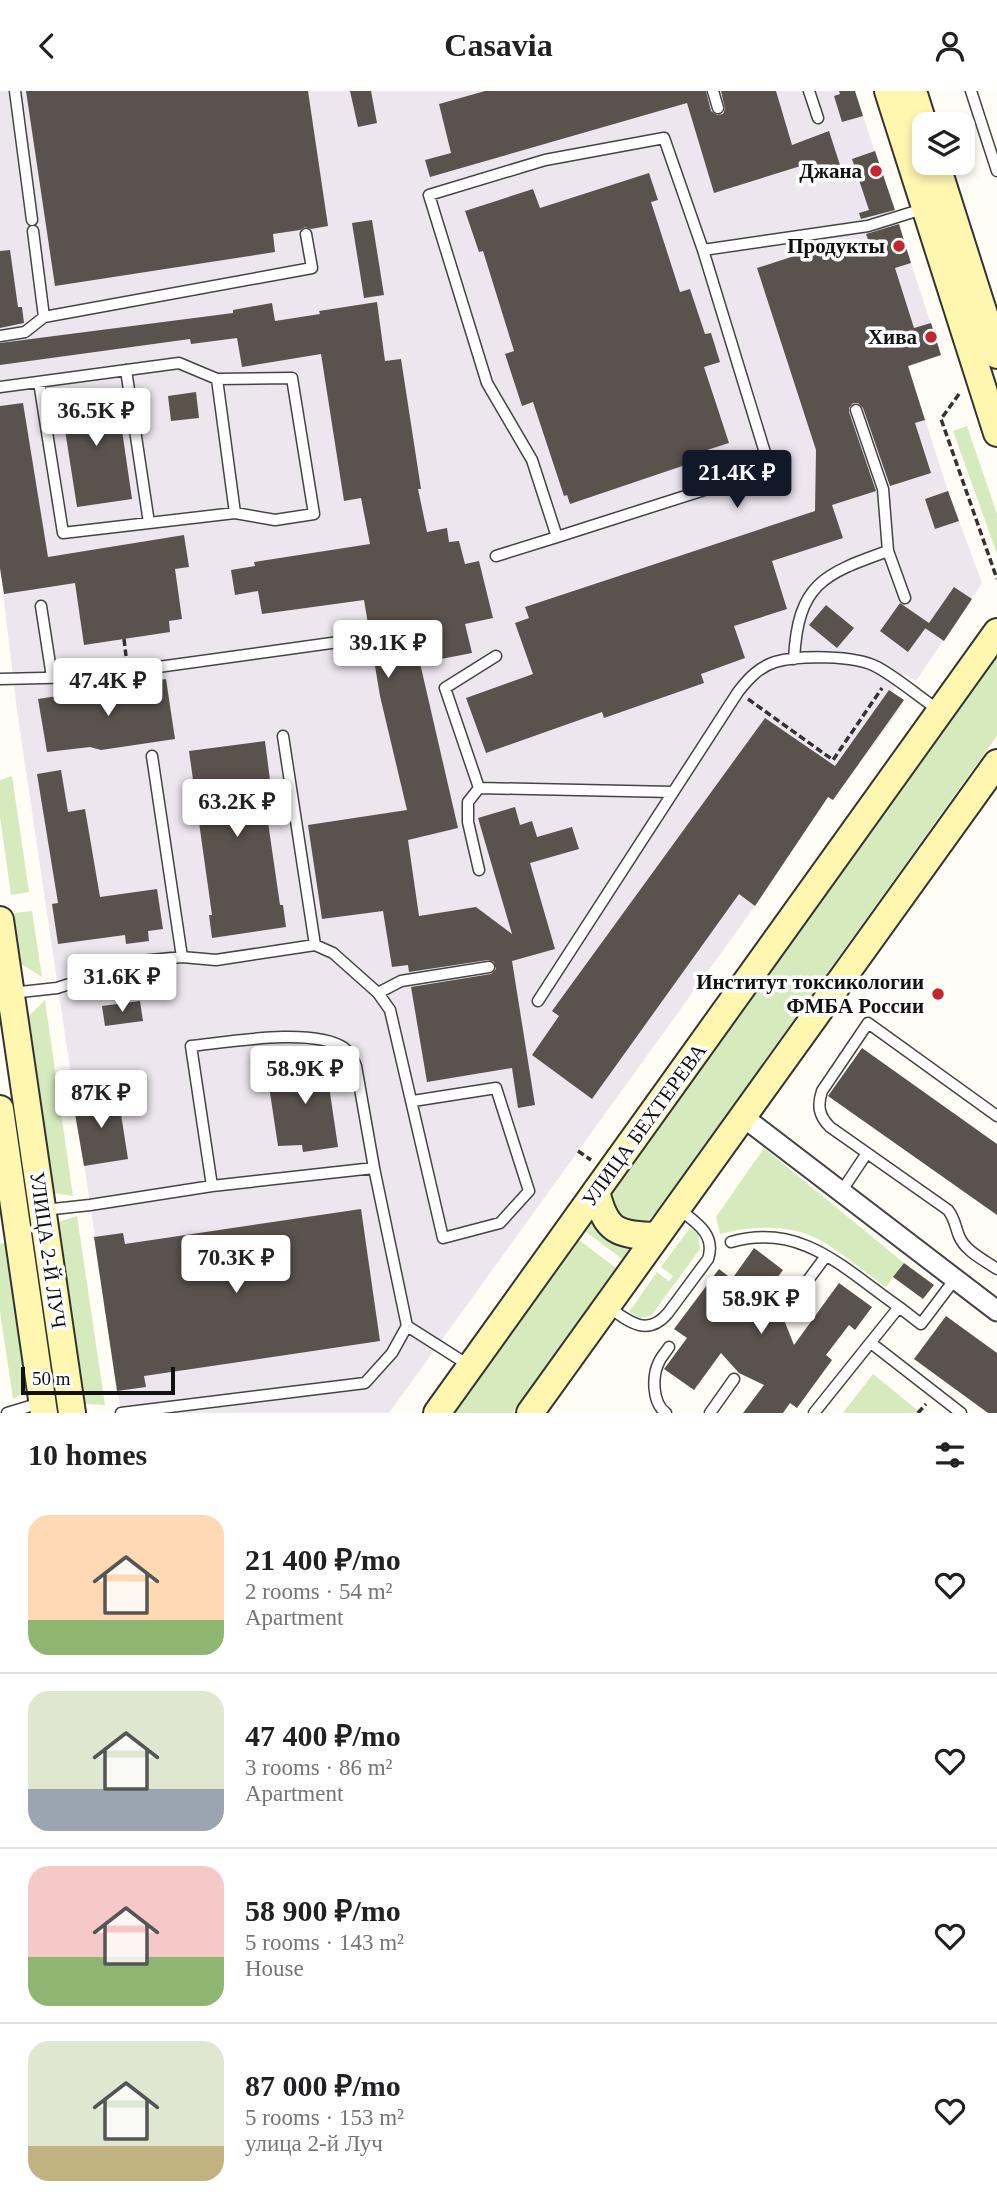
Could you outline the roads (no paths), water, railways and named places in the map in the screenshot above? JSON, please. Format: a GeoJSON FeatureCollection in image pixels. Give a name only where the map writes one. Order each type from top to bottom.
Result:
{"type":"FeatureCollection","features":[{"type":"Feature","properties":{"kind":"street"},"geometry":{"type":"LineString","coordinates":[[888,91],[997,355]]}},
{"type":"Feature","properties":{"kind":"street"},"geometry":{"type":"LineString","coordinates":[[913,91],[920,112]]}},
{"type":"Feature","properties":{"kind":"street"},"geometry":{"type":"LineString","coordinates":[[936,175],[937,205]]}},
{"type":"Feature","properties":{"kind":"street"},"geometry":{"type":"LineString","coordinates":[[975,303],[997,433]]}},
{"type":"Feature","properties":{"kind":"street","name":"УЛИЦА БЕХТЕРЕВА"},"geometry":{"type":"LineString","coordinates":[[437,1413],[997,632]]}},
{"type":"Feature","properties":{"kind":"street"},"geometry":{"type":"LineString","coordinates":[[530,1413],[997,763]]}},
{"type":"Feature","properties":{"kind":"street","name":"УЛИЦА 2-Й ЛУЧ"},"geometry":{"type":"LineString","coordinates":[[0,921],[2,951],[11,993],[72,1413]]}},
{"type":"Feature","properties":{"kind":"street","name":"УЛИЦА 2-Й ЛУЧ"},"geometry":{"type":"LineString","coordinates":[[0,1109],[12,1217],[43,1408]]}},
{"type":"Feature","properties":{"kind":"street"},"geometry":{"type":"LineString","coordinates":[[743,1116],[997,1311]]}},
{"type":"Feature","properties":{"kind":"street"},"geometry":{"type":"LineString","coordinates":[[596,1191],[601,1212],[615,1230],[628,1235],[657,1236]]}},
{"type":"Feature","properties":{"kind":"lane"},"geometry":{"type":"LineString","coordinates":[[15,91],[44,317]]}},
{"type":"Feature","properties":{"kind":"lane"},"geometry":{"type":"LineString","coordinates":[[713,91],[718,108]]}},
{"type":"Feature","properties":{"kind":"lane"},"geometry":{"type":"LineString","coordinates":[[809,91],[818,118]]}},
{"type":"Feature","properties":{"kind":"lane"},"geometry":{"type":"LineString","coordinates":[[971,91],[997,171]]}},
{"type":"Feature","properties":{"kind":"lane"},"geometry":{"type":"LineString","coordinates":[[496,556],[557,537],[770,469],[703,250],[664,138],[545,160],[429,195],[487,383],[532,460],[557,537]]}},
{"type":"Feature","properties":{"kind":"lane"},"geometry":{"type":"LineString","coordinates":[[703,250],[868,226],[937,205]]}},
{"type":"Feature","properties":{"kind":"lane"},"geometry":{"type":"LineString","coordinates":[[0,336],[25,332],[44,317],[312,268],[306,234]]}},
{"type":"Feature","properties":{"kind":"lane"},"geometry":{"type":"LineString","coordinates":[[0,387],[180,363],[217,379],[292,378],[314,514],[275,520],[235,513],[64,533],[39,382]]}},
{"type":"Feature","properties":{"kind":"lane"},"geometry":{"type":"LineString","coordinates":[[126,370],[149,523]]}},
{"type":"Feature","properties":{"kind":"lane"},"geometry":{"type":"LineString","coordinates":[[217,379],[235,513]]}},
{"type":"Feature","properties":{"kind":"lane"},"geometry":{"type":"LineString","coordinates":[[856,410],[883,489],[888,551],[905,598]]}},
{"type":"Feature","properties":{"kind":"lane"},"geometry":{"type":"LineString","coordinates":[[794,659],[795,631],[803,606],[818,585],[841,568],[888,551]]}},
{"type":"Feature","properties":{"kind":"lane"},"geometry":{"type":"LineString","coordinates":[[41,606],[52,677]]}},
{"type":"Feature","properties":{"kind":"lane"},"geometry":{"type":"LineString","coordinates":[[0,679],[86,677],[353,641]]}},
{"type":"Feature","properties":{"kind":"lane"},"geometry":{"type":"LineString","coordinates":[[479,788],[445,688],[496,656]]}},
{"type":"Feature","properties":{"kind":"lane"},"geometry":{"type":"LineString","coordinates":[[538,1001],[738,692],[753,674],[774,662],[794,659],[854,660],[876,666],[940,711]]}},
{"type":"Feature","properties":{"kind":"lane"},"geometry":{"type":"LineString","coordinates":[[284,736],[315,945]]}},
{"type":"Feature","properties":{"kind":"lane"},"geometry":{"type":"LineString","coordinates":[[152,756],[182,957]]}},
{"type":"Feature","properties":{"kind":"lane"},"geometry":{"type":"LineString","coordinates":[[479,788],[673,792]]}},
{"type":"Feature","properties":{"kind":"lane"},"geometry":{"type":"LineString","coordinates":[[479,788],[468,802],[468,822],[479,870]]}},
{"type":"Feature","properties":{"kind":"lane"},"geometry":{"type":"LineString","coordinates":[[11,993],[57,988],[141,961],[182,957],[216,960],[315,945],[333,953],[378,993],[390,1010],[443,1238],[500,1223],[528,1191],[496,1088],[412,1101]]}},
{"type":"Feature","properties":{"kind":"lane"},"geometry":{"type":"LineString","coordinates":[[378,993],[401,981],[489,967]]}},
{"type":"Feature","properties":{"kind":"lane"},"geometry":{"type":"LineString","coordinates":[[997,1116],[868,1023],[822,1091],[819,1101],[823,1120],[948,1210],[955,1218],[960,1238],[967,1248],[997,1269]]}},
{"type":"Feature","properties":{"kind":"lane"},"geometry":{"type":"LineString","coordinates":[[121,1413],[365,1383],[391,1353],[407,1326],[356,1066],[352,1054],[342,1046],[306,1036],[191,1046],[212,1186]]}},
{"type":"Feature","properties":{"kind":"lane"},"geometry":{"type":"LineString","coordinates":[[841,1192],[867,1153]]}},
{"type":"Feature","properties":{"kind":"lane"},"geometry":{"type":"LineString","coordinates":[[42,1210],[212,1186],[374,1168]]}},
{"type":"Feature","properties":{"kind":"lane"},"geometry":{"type":"LineString","coordinates":[[607,1306],[634,1324],[653,1325],[662,1321],[708,1259],[711,1250],[706,1232],[677,1208]]}},
{"type":"Feature","properties":{"kind":"lane"},"geometry":{"type":"LineString","coordinates":[[731,1242],[746,1238],[779,1237],[812,1246],[920,1324],[955,1279]]}},
{"type":"Feature","properties":{"kind":"lane"},"geometry":{"type":"LineString","coordinates":[[788,1307],[825,1256]]}},
{"type":"Feature","properties":{"kind":"lane"},"geometry":{"type":"LineString","coordinates":[[814,1413],[899,1307]]}},
{"type":"Feature","properties":{"kind":"lane"},"geometry":{"type":"LineString","coordinates":[[407,1326],[470,1366]]}},
{"type":"Feature","properties":{"kind":"lane"},"geometry":{"type":"LineString","coordinates":[[871,1343],[961,1413]]}},
{"type":"Feature","properties":{"kind":"lane"},"geometry":{"type":"LineString","coordinates":[[666,1413],[660,1409],[655,1391],[655,1377],[658,1363],[669,1347]]}},
{"type":"Feature","properties":{"kind":"lane"},"geometry":{"type":"LineString","coordinates":[[710,1413],[734,1380]]}},
{"type":"Feature","properties":{"kind":"lane"},"geometry":{"type":"LineString","coordinates":[[7,1413],[43,1408]]}},
{"type":"Feature","properties":{"kind":"place","name":"Джана"},"geometry":{"type":"Point","coordinates":[876,171]}},
{"type":"Feature","properties":{"kind":"place","name":"Продукты"},"geometry":{"type":"Point","coordinates":[899,246]}},
{"type":"Feature","properties":{"kind":"place","name":"Хива"},"geometry":{"type":"Point","coordinates":[931,337]}},
{"type":"Feature","properties":{"kind":"place","name":"Институт токсикологии ФМБА России"},"geometry":{"type":"Point","coordinates":[938,994]}}]}
